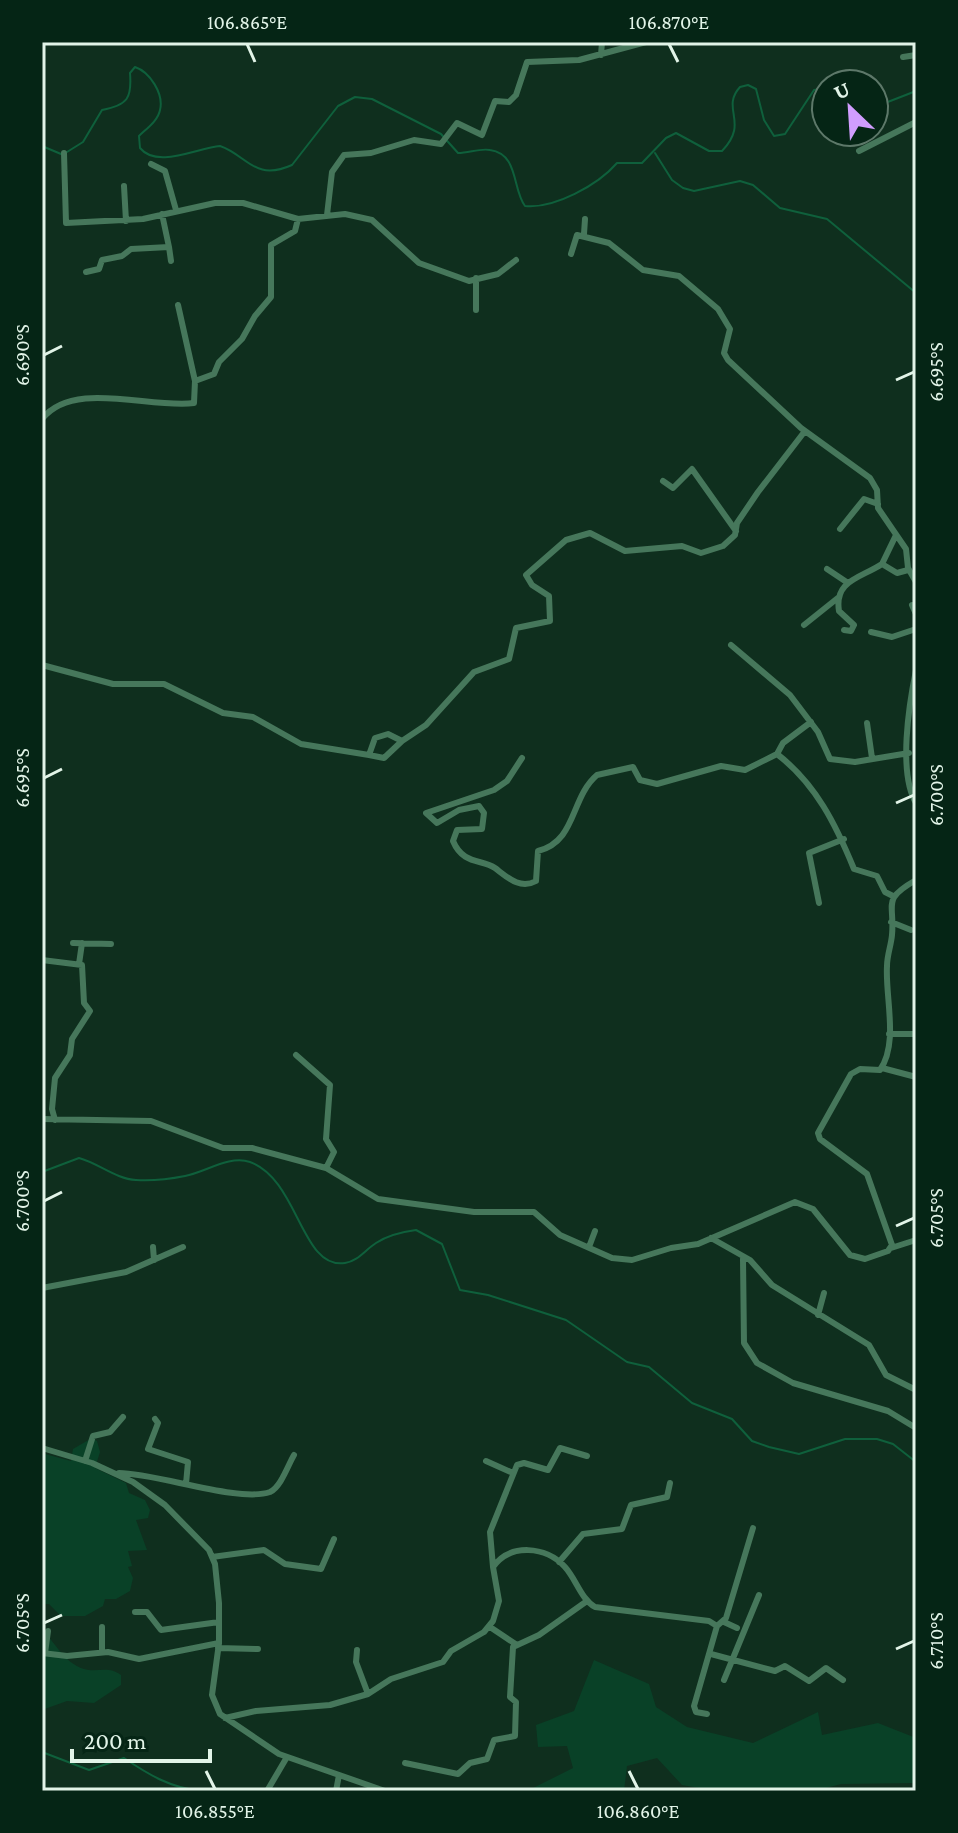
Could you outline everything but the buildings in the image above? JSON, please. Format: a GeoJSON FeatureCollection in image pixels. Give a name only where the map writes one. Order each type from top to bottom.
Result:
{"type":"FeatureCollection","features":[{"type":"Feature","properties":{"kind":"street"},"geometry":{"type":"LineString","coordinates":[[601,55],[602,42]]}},
{"type":"Feature","properties":{"kind":"street"},"geometry":{"type":"LineString","coordinates":[[327,215],[332,172],[340,157],[414,140],[447,139],[457,123],[475,134],[483,134],[485,120],[495,101],[509,102],[516,95],[527,62],[558,63],[646,42]]}},
{"type":"Feature","properties":{"kind":"street"},"geometry":{"type":"LineString","coordinates":[[903,57],[916,55]]}},
{"type":"Feature","properties":{"kind":"street"},"geometry":{"type":"LineString","coordinates":[[859,151],[916,122]]}},
{"type":"Feature","properties":{"kind":"street"},"geometry":{"type":"LineString","coordinates":[[64,153],[65,222],[126,221],[176,210],[243,203],[298,219],[327,215],[372,220],[388,238],[428,268],[469,281],[498,274],[516,260]]}},
{"type":"Feature","properties":{"kind":"street"},"geometry":{"type":"LineString","coordinates":[[151,164],[165,171],[176,210]]}},
{"type":"Feature","properties":{"kind":"street"},"geometry":{"type":"LineString","coordinates":[[124,186],[126,221]]}},
{"type":"Feature","properties":{"kind":"street"},"geometry":{"type":"LineString","coordinates":[[162,214],[171,261]]}},
{"type":"Feature","properties":{"kind":"street"},"geometry":{"type":"LineString","coordinates":[[195,381],[217,373],[219,362],[242,339],[271,297],[271,245],[295,231],[298,219]]}},
{"type":"Feature","properties":{"kind":"street"},"geometry":{"type":"LineString","coordinates":[[584,234],[585,219]]}},
{"type":"Feature","properties":{"kind":"street"},"geometry":{"type":"LineString","coordinates":[[571,254],[577,235],[584,234],[613,245],[643,270],[679,276],[718,309],[730,329],[724,356],[805,431],[865,471],[877,490],[878,504],[906,549],[908,570],[916,582]]}},
{"type":"Feature","properties":{"kind":"street"},"geometry":{"type":"LineString","coordinates":[[86,272],[97,270],[102,260],[122,256],[131,249],[169,247]]}},
{"type":"Feature","properties":{"kind":"street"},"geometry":{"type":"LineString","coordinates":[[476,278],[476,310]]}},
{"type":"Feature","properties":{"kind":"street"},"geometry":{"type":"LineString","coordinates":[[42,419],[60,403],[78,400],[110,398],[194,403],[195,381],[178,305]]}},
{"type":"Feature","properties":{"kind":"street"},"geometry":{"type":"LineString","coordinates":[[42,665],[113,684],[164,684],[223,713],[253,717],[301,744],[384,758],[426,725],[474,672],[509,659],[514,629],[550,621],[549,596],[532,585],[526,575],[566,540],[590,533],[620,550],[682,546],[701,553],[728,544],[737,523],[758,492],[805,431]]}},
{"type":"Feature","properties":{"kind":"street"},"geometry":{"type":"LineString","coordinates":[[663,481],[673,488],[692,469],[736,531]]}},
{"type":"Feature","properties":{"kind":"street"},"geometry":{"type":"LineString","coordinates":[[840,529],[864,499],[878,504]]}},
{"type":"Feature","properties":{"kind":"street"},"geometry":{"type":"LineString","coordinates":[[804,625],[839,597],[848,583],[882,564],[896,535]]}},
{"type":"Feature","properties":{"kind":"street"},"geometry":{"type":"LineString","coordinates":[[882,564],[897,573],[908,570]]}},
{"type":"Feature","properties":{"kind":"street"},"geometry":{"type":"LineString","coordinates":[[827,569],[848,583]]}},
{"type":"Feature","properties":{"kind":"street"},"geometry":{"type":"LineString","coordinates":[[839,597],[839,611],[854,625],[851,631],[844,630]]}},
{"type":"Feature","properties":{"kind":"street"},"geometry":{"type":"LineString","coordinates":[[912,605],[916,614]]}},
{"type":"Feature","properties":{"kind":"street"},"geometry":{"type":"LineString","coordinates":[[871,632],[892,637],[916,629]]}},
{"type":"Feature","properties":{"kind":"street"},"geometry":{"type":"LineString","coordinates":[[731,645],[787,692],[811,722],[830,759],[855,762],[909,753]]}},
{"type":"Feature","properties":{"kind":"street"},"geometry":{"type":"LineString","coordinates":[[916,670],[908,708],[909,788],[916,803]]}},
{"type":"Feature","properties":{"kind":"street"},"geometry":{"type":"LineString","coordinates":[[522,758],[507,781],[494,790],[456,805],[436,807],[426,813],[437,823],[459,810],[479,806],[484,813],[484,826],[478,830],[457,830],[453,837],[455,847],[476,864],[491,866],[507,879],[527,885],[538,876],[538,851],[550,848],[566,833],[580,798],[597,775],[633,767],[640,780],[657,784],[715,767],[745,770],[777,754],[783,743],[811,722]]}},
{"type":"Feature","properties":{"kind":"street"},"geometry":{"type":"LineString","coordinates":[[867,723],[872,758]]}},
{"type":"Feature","properties":{"kind":"street"},"geometry":{"type":"LineString","coordinates":[[369,755],[373,741],[379,735],[388,734],[402,741]]}},
{"type":"Feature","properties":{"kind":"street"},"geometry":{"type":"LineString","coordinates":[[777,754],[808,784],[844,839],[854,869],[877,876],[885,892],[893,896]]}},
{"type":"Feature","properties":{"kind":"street"},"geometry":{"type":"LineString","coordinates":[[819,903],[809,853],[844,839]]}},
{"type":"Feature","properties":{"kind":"street"},"geometry":{"type":"LineString","coordinates":[[893,896],[916,880]]}},
{"type":"Feature","properties":{"kind":"street"},"geometry":{"type":"LineString","coordinates":[[882,1068],[889,1034],[887,968],[893,896]]}},
{"type":"Feature","properties":{"kind":"street"},"geometry":{"type":"LineString","coordinates":[[891,922],[911,930]]}},
{"type":"Feature","properties":{"kind":"street"},"geometry":{"type":"LineString","coordinates":[[73,943],[111,944]]}},
{"type":"Feature","properties":{"kind":"street"},"geometry":{"type":"LineString","coordinates":[[79,964],[82,943]]}},
{"type":"Feature","properties":{"kind":"street"},"geometry":{"type":"LineString","coordinates":[[42,960],[79,964],[83,969],[84,1003],[90,1013],[72,1039],[70,1055],[55,1078],[52,1109],[55,1120]]}},
{"type":"Feature","properties":{"kind":"street"},"geometry":{"type":"LineString","coordinates":[[889,1034],[916,1034]]}},
{"type":"Feature","properties":{"kind":"street"},"geometry":{"type":"LineString","coordinates":[[296,1055],[330,1085],[326,1139],[334,1152],[326,1168]]}},
{"type":"Feature","properties":{"kind":"street"},"geometry":{"type":"LineString","coordinates":[[891,1248],[891,1237],[867,1174],[820,1139],[818,1133],[851,1074],[860,1069],[882,1068],[916,1077]]}},
{"type":"Feature","properties":{"kind":"street"},"geometry":{"type":"LineString","coordinates":[[42,1119],[151,1121],[223,1148],[252,1148],[326,1168],[378,1199],[474,1212],[534,1212],[554,1232],[612,1258],[638,1260],[711,1238],[790,1204],[800,1203],[813,1209],[850,1255],[865,1259],[916,1240]]}},
{"type":"Feature","properties":{"kind":"street"},"geometry":{"type":"LineString","coordinates":[[589,1247],[595,1231]]}},
{"type":"Feature","properties":{"kind":"street"},"geometry":{"type":"LineString","coordinates":[[711,1238],[743,1259],[750,1260],[772,1285],[869,1345],[886,1375],[916,1390]]}},
{"type":"Feature","properties":{"kind":"street"},"geometry":{"type":"LineString","coordinates":[[153,1247],[154,1260]]}},
{"type":"Feature","properties":{"kind":"street"},"geometry":{"type":"LineString","coordinates":[[42,1288],[126,1272],[183,1247]]}},
{"type":"Feature","properties":{"kind":"street"},"geometry":{"type":"LineString","coordinates":[[743,1259],[744,1343],[757,1363],[793,1383],[888,1411],[916,1428]]}},
{"type":"Feature","properties":{"kind":"street"},"geometry":{"type":"LineString","coordinates":[[818,1315],[824,1293]]}},
{"type":"Feature","properties":{"kind":"street"},"geometry":{"type":"LineString","coordinates":[[85,1461],[93,1436],[110,1432],[123,1417]]}},
{"type":"Feature","properties":{"kind":"street"},"geometry":{"type":"LineString","coordinates":[[155,1419],[158,1423],[148,1449],[188,1462],[186,1484]]}},
{"type":"Feature","properties":{"kind":"street"},"geometry":{"type":"LineString","coordinates":[[42,1448],[115,1473],[165,1505],[193,1530],[212,1557],[217,1576],[219,1622],[212,1695],[215,1706],[225,1718],[287,1757],[385,1791]]}},
{"type":"Feature","properties":{"kind":"street"},"geometry":{"type":"LineString","coordinates":[[225,1718],[271,1709],[305,1709],[368,1694],[391,1679],[443,1662],[451,1651],[490,1627],[499,1604],[490,1532],[513,1473],[520,1463],[548,1470],[560,1448],[587,1456]]}},
{"type":"Feature","properties":{"kind":"street"},"geometry":{"type":"LineString","coordinates":[[115,1473],[235,1492],[269,1492],[294,1455]]}},
{"type":"Feature","properties":{"kind":"street"},"geometry":{"type":"LineString","coordinates":[[486,1461],[513,1473]]}},
{"type":"Feature","properties":{"kind":"street"},"geometry":{"type":"LineString","coordinates":[[559,1562],[583,1534],[622,1529],[631,1505],[667,1497],[670,1483]]}},
{"type":"Feature","properties":{"kind":"street"},"geometry":{"type":"LineString","coordinates":[[707,1714],[696,1712],[694,1706],[753,1528]]}},
{"type":"Feature","properties":{"kind":"street"},"geometry":{"type":"LineString","coordinates":[[212,1557],[264,1550],[285,1564],[321,1569],[334,1539]]}},
{"type":"Feature","properties":{"kind":"street"},"geometry":{"type":"LineString","coordinates":[[493,1567],[519,1550],[535,1551],[559,1562],[587,1601],[600,1609],[709,1621],[737,1628]]}},
{"type":"Feature","properties":{"kind":"street"},"geometry":{"type":"LineString","coordinates":[[724,1680],[759,1595]]}},
{"type":"Feature","properties":{"kind":"street"},"geometry":{"type":"LineString","coordinates":[[405,1763],[458,1774],[472,1761],[487,1759],[494,1740],[515,1736],[516,1702],[510,1697],[512,1649],[539,1635],[587,1601]]}},
{"type":"Feature","properties":{"kind":"street"},"geometry":{"type":"LineString","coordinates":[[135,1612],[147,1612],[161,1630],[219,1622]]}},
{"type":"Feature","properties":{"kind":"street"},"geometry":{"type":"LineString","coordinates":[[102,1627],[102,1652]]}},
{"type":"Feature","properties":{"kind":"street"},"geometry":{"type":"LineString","coordinates":[[490,1627],[517,1645]]}},
{"type":"Feature","properties":{"kind":"street"},"geometry":{"type":"LineString","coordinates":[[48,1631],[44,1653],[67,1656],[102,1652],[139,1659],[219,1645],[258,1649]]}},
{"type":"Feature","properties":{"kind":"street"},"geometry":{"type":"LineString","coordinates":[[357,1650],[356,1662],[368,1694]]}},
{"type":"Feature","properties":{"kind":"street"},"geometry":{"type":"LineString","coordinates":[[711,1654],[775,1671],[785,1666],[811,1681],[826,1668],[843,1680]]}},
{"type":"Feature","properties":{"kind":"street"},"geometry":{"type":"LineString","coordinates":[[42,1687],[42,1694]]}},
{"type":"Feature","properties":{"kind":"street"},"geometry":{"type":"LineString","coordinates":[[267,1791],[287,1757]]}},
{"type":"Feature","properties":{"kind":"street"},"geometry":{"type":"LineString","coordinates":[[336,1791],[339,1775]]}},
{"type":"Feature","properties":{"kind":"green space"},"geometry":{"type":"Polygon","coordinates":[[[92,1438],[97,1441],[100,1452],[95,1468],[126,1483],[129,1493],[145,1500],[150,1510],[148,1518],[136,1520],[147,1550],[128,1551],[132,1566],[128,1567],[133,1578],[130,1591],[116,1599],[105,1599],[103,1606],[85,1616],[61,1616],[49,1604],[42,1604],[42,1458],[45,1454],[71,1461],[73,1449],[92,1438]]]}},
{"type":"Feature","properties":{"kind":"green space"},"geometry":{"type":"Polygon","coordinates":[[[42,1629],[71,1662],[84,1669],[116,1672],[121,1675],[121,1685],[94,1703],[67,1701],[42,1710],[42,1629]]]}},
{"type":"Feature","properties":{"kind":"green space"},"geometry":{"type":"Polygon","coordinates":[[[594,1660],[649,1684],[656,1707],[687,1727],[753,1743],[818,1712],[822,1735],[878,1723],[916,1738],[916,1783],[841,1784],[815,1791],[716,1791],[682,1785],[657,1758],[627,1766],[624,1791],[527,1791],[573,1768],[567,1746],[538,1747],[536,1725],[574,1711],[594,1660]]]}},
{"type":"Feature","properties":{"kind":"waterway"},"geometry":{"type":"LineString","coordinates":[[67,152],[83,142],[102,110],[123,103],[129,94],[130,73],[135,67],[151,79],[161,104],[157,118],[139,136],[140,148],[147,154],[156,157],[178,156],[220,146],[260,169],[279,169],[292,165],[338,106],[355,97],[372,99],[441,134],[458,153],[486,150],[499,153],[510,165],[525,206],[536,206],[575,194],[617,163],[642,163],[666,138],[676,133],[709,151],[722,151],[734,132],[733,102],[740,87],[748,85],[756,89],[764,120],[774,136],[785,134],[810,96]]}},
{"type":"Feature","properties":{"kind":"waterway"},"geometry":{"type":"LineString","coordinates":[[890,101],[916,91]]}},
{"type":"Feature","properties":{"kind":"waterway"},"geometry":{"type":"LineString","coordinates":[[42,146],[61,154]]}},
{"type":"Feature","properties":{"kind":"waterway"},"geometry":{"type":"LineString","coordinates":[[655,153],[672,180],[683,188],[694,191],[740,181],[753,185],[780,208],[827,219],[916,293]]}},
{"type":"Feature","properties":{"kind":"waterway"},"geometry":{"type":"LineString","coordinates":[[42,1172],[79,1158],[129,1179],[155,1180],[185,1176],[234,1161],[250,1162],[266,1172],[279,1186],[318,1253],[330,1261],[350,1262],[385,1238],[416,1230],[442,1244],[460,1290],[488,1295],[566,1320],[627,1362],[649,1367],[692,1403],[732,1419],[752,1441],[799,1454],[845,1439],[877,1439],[893,1444],[916,1462]]}},
{"type":"Feature","properties":{"kind":"waterway"},"geometry":{"type":"LineString","coordinates":[[42,1752],[89,1770],[124,1758],[161,1780],[201,1791]]}},
{"type":"Feature","properties":{"kind":"waterway"},"geometry":{"type":"LineString","coordinates":[[419,1791],[432,1791]]}}]}
